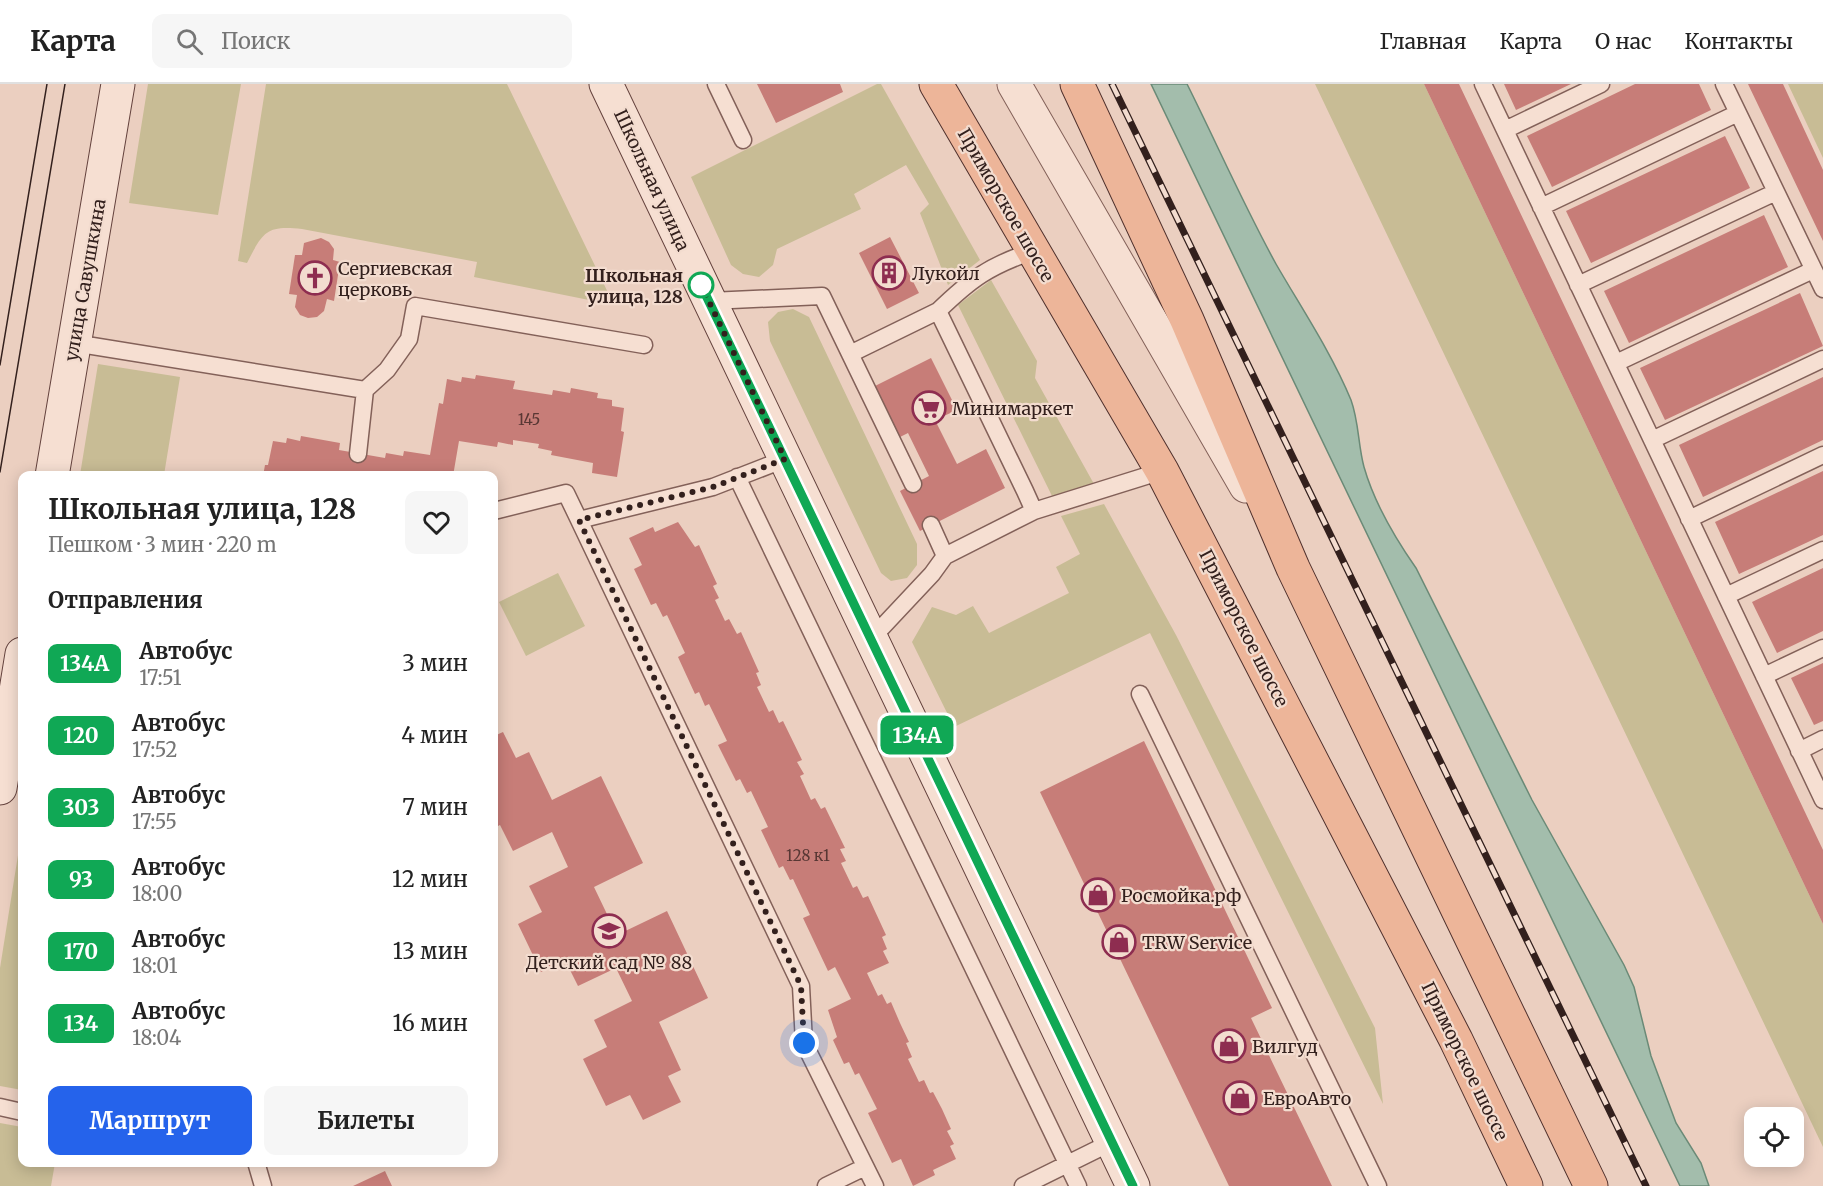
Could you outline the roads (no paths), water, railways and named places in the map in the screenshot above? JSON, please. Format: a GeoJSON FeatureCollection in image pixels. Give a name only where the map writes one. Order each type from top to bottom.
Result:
{"type":"FeatureCollection","features":[{"type":"Feature","properties":{"kind":"main road","name":"Приморское шоссе"},"geometry":{"type":"LineString","coordinates":[[936,84],[1162,471],[1456,1040],[1526,1186]]}},
{"type":"Feature","properties":{"kind":"main road"},"geometry":{"type":"LineString","coordinates":[[1077,84],[1187,320],[1293,568],[1591,1186]]}},
{"type":"Feature","properties":{"kind":"street","name":"улица Савушкина"},"geometry":{"type":"LineString","coordinates":[[53,471],[118,84]]}},
{"type":"Feature","properties":{"kind":"street","name":"Школьная улица"},"geometry":{"type":"LineString","coordinates":[[606,84],[1133,1186]]}},
{"type":"Feature","properties":{"kind":"street"},"geometry":{"type":"LineString","coordinates":[[1014,84],[1293,568]]}},
{"type":"Feature","properties":{"kind":"street"},"geometry":{"type":"LineString","coordinates":[[0,788],[18,678]]}},
{"type":"Feature","properties":{"kind":"lane"},"geometry":{"type":"LineString","coordinates":[[716,84],[743,140]]}},
{"type":"Feature","properties":{"kind":"lane"},"geometry":{"type":"LineString","coordinates":[[1483,84],[1823,800]]}},
{"type":"Feature","properties":{"kind":"lane"},"geometry":{"type":"LineString","coordinates":[[1505,130],[1601,84]]}},
{"type":"Feature","properties":{"kind":"lane"},"geometry":{"type":"LineString","coordinates":[[1724,84],[1823,289]]}},
{"type":"Feature","properties":{"kind":"lane"},"geometry":{"type":"LineString","coordinates":[[1541,207],[1738,113]]}},
{"type":"Feature","properties":{"kind":"lane"},"geometry":{"type":"LineString","coordinates":[[1578,285],[1776,192]]}},
{"type":"Feature","properties":{"kind":"lane"},"geometry":{"type":"LineString","coordinates":[[850,354],[938,311],[969,281],[999,263],[1033,251]]}},
{"type":"Feature","properties":{"kind":"lane"},"geometry":{"type":"LineString","coordinates":[[1616,363],[1814,270]]}},
{"type":"Feature","properties":{"kind":"lane"},"geometry":{"type":"LineString","coordinates":[[710,301],[822,296],[913,484]]}},
{"type":"Feature","properties":{"kind":"lane"},"geometry":{"type":"LineString","coordinates":[[358,454],[365,390],[387,370],[409,339],[415,306],[644,345]]}},
{"type":"Feature","properties":{"kind":"lane"},"geometry":{"type":"LineString","coordinates":[[938,311],[1034,511]]}},
{"type":"Feature","properties":{"kind":"lane"},"geometry":{"type":"LineString","coordinates":[[74,344],[365,390]]}},
{"type":"Feature","properties":{"kind":"lane"},"geometry":{"type":"LineString","coordinates":[[1652,440],[1823,359]]}},
{"type":"Feature","properties":{"kind":"lane"},"geometry":{"type":"LineString","coordinates":[[1689,519],[1823,455]]}},
{"type":"Feature","properties":{"kind":"lane"},"geometry":{"type":"LineString","coordinates":[[579,520],[713,487],[785,459]]}},
{"type":"Feature","properties":{"kind":"lane"},"geometry":{"type":"LineString","coordinates":[[871,639],[932,574],[945,556],[1034,511],[1162,471]]}},
{"type":"Feature","properties":{"kind":"lane"},"geometry":{"type":"LineString","coordinates":[[737,477],[1078,1186]]}},
{"type":"Feature","properties":{"kind":"lane"},"geometry":{"type":"LineString","coordinates":[[498,510],[566,493],[801,986],[804,1043],[875,1186]]}},
{"type":"Feature","properties":{"kind":"lane"},"geometry":{"type":"LineString","coordinates":[[931,525],[945,556]]}},
{"type":"Feature","properties":{"kind":"lane"},"geometry":{"type":"LineString","coordinates":[[1726,596],[1823,550]]}},
{"type":"Feature","properties":{"kind":"lane"},"geometry":{"type":"LineString","coordinates":[[1764,676],[1823,648]]}},
{"type":"Feature","properties":{"kind":"lane"},"geometry":{"type":"LineString","coordinates":[[1140,694],[1378,1186]]}},
{"type":"Feature","properties":{"kind":"lane"},"geometry":{"type":"LineString","coordinates":[[1799,751],[1823,739]]}},
{"type":"Feature","properties":{"kind":"lane"},"geometry":{"type":"LineString","coordinates":[[0,1107],[18,1111]]}},
{"type":"Feature","properties":{"kind":"lane"},"geometry":{"type":"LineString","coordinates":[[1023,1186],[1112,1142]]}},
{"type":"Feature","properties":{"kind":"lane"},"geometry":{"type":"LineString","coordinates":[[257,1167],[263,1186]]}},
{"type":"Feature","properties":{"kind":"lane"},"geometry":{"type":"LineString","coordinates":[[826,1186],[865,1167]]}},
{"type":"Feature","properties":{"kind":"tram line"},"geometry":{"type":"LineString","coordinates":[[0,365],[47,84]]}},
{"type":"Feature","properties":{"kind":"tram line"},"geometry":{"type":"LineString","coordinates":[[0,472],[65,84]]}},
{"type":"Feature","properties":{"kind":"railway"},"geometry":{"type":"LineString","coordinates":[[1112,84],[1646,1186]]}},
{"type":"Feature","properties":{"kind":"place","name":"Лукойл"},"geometry":{"type":"Point","coordinates":[889,273]}},
{"type":"Feature","properties":{"kind":"place","name":"Сергиевская церковь"},"geometry":{"type":"Point","coordinates":[315,278]}},
{"type":"Feature","properties":{"kind":"place","name":"Школьная улица, 128"},"geometry":{"type":"Point","coordinates":[701,285]}},
{"type":"Feature","properties":{"kind":"place","name":"Минимаркет"},"geometry":{"type":"Point","coordinates":[929,408]}},
{"type":"Feature","properties":{"kind":"place","name":"Росмойка.рф"},"geometry":{"type":"Point","coordinates":[1098,895]}},
{"type":"Feature","properties":{"kind":"place","name":"Детский сад № 88"},"geometry":{"type":"Point","coordinates":[609,931]}},
{"type":"Feature","properties":{"kind":"place","name":"TRW Service"},"geometry":{"type":"Point","coordinates":[1119,942]}},
{"type":"Feature","properties":{"kind":"place","name":"Вилгуд"},"geometry":{"type":"Point","coordinates":[1229,1046]}},
{"type":"Feature","properties":{"kind":"place","name":"ЕвроАвто"},"geometry":{"type":"Point","coordinates":[1240,1098]}}]}
